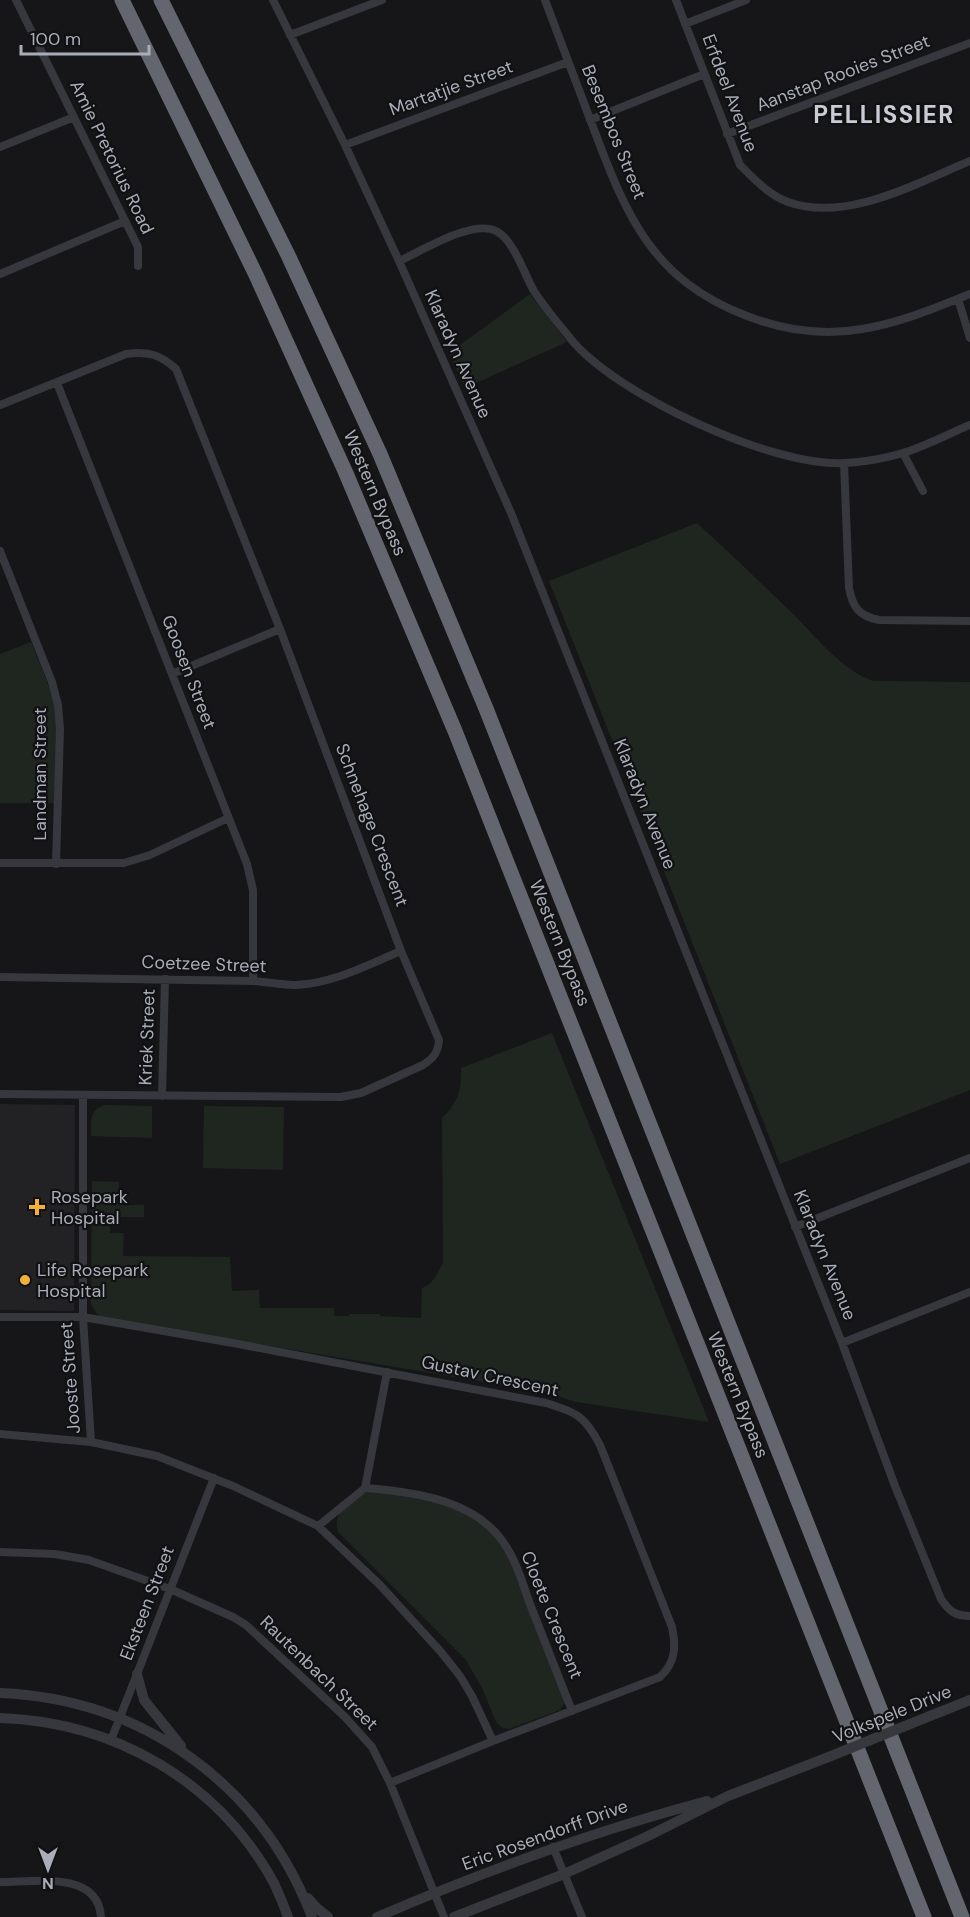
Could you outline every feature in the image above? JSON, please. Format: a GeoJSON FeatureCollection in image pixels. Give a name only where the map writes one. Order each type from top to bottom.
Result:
{"type":"FeatureCollection","features":[{"type":"Feature","properties":{"kind":"highway","name":"Western Bypass"},"geometry":{"type":"LineString","coordinates":[[122,0],[256,275],[345,471],[455,731],[924,1917]]}},
{"type":"Feature","properties":{"kind":"highway","name":"Western Bypass"},"geometry":{"type":"LineString","coordinates":[[161,0],[293,266],[393,486],[492,723],[962,1917]]}},
{"type":"Feature","properties":{"kind":"street","name":"Amie Pretorius Road"},"geometry":{"type":"LineString","coordinates":[[16,0],[138,247],[138,266]]}},
{"type":"Feature","properties":{"kind":"street","name":"Klaradyn Avenue"},"geometry":{"type":"LineString","coordinates":[[273,0],[345,145],[399,261],[511,513],[842,1342],[895,1486],[941,1599],[949,1611],[958,1616],[970,1616]]}},
{"type":"Feature","properties":{"kind":"street"},"geometry":{"type":"LineString","coordinates":[[290,35],[382,0]]}},
{"type":"Feature","properties":{"kind":"street","name":"Besembos Street"},"geometry":{"type":"LineString","coordinates":[[545,0],[623,203],[645,240],[666,266],[694,290],[737,312],[772,326],[815,332],[861,329],[902,320],[970,294]]}},
{"type":"Feature","properties":{"kind":"street","name":"Erfdeel Avenue"},"geometry":{"type":"LineString","coordinates":[[676,0],[740,165],[758,184],[787,202],[819,208],[848,206],[882,197],[970,161]]}},
{"type":"Feature","properties":{"kind":"street"},"geometry":{"type":"LineString","coordinates":[[685,24],[746,0]]}},
{"type":"Feature","properties":{"kind":"street","name":"Aanstap Rooies Street"},"geometry":{"type":"LineString","coordinates":[[727,134],[970,43]]}},
{"type":"Feature","properties":{"kind":"street","name":"Martatjie Street"},"geometry":{"type":"LineString","coordinates":[[345,145],[568,62]]}},
{"type":"Feature","properties":{"kind":"street"},"geometry":{"type":"LineString","coordinates":[[590,120],[704,74]]}},
{"type":"Feature","properties":{"kind":"street"},"geometry":{"type":"LineString","coordinates":[[0,147],[74,117]]}},
{"type":"Feature","properties":{"kind":"street"},"geometry":{"type":"LineString","coordinates":[[0,274],[125,221]]}},
{"type":"Feature","properties":{"kind":"street"},"geometry":{"type":"LineString","coordinates":[[399,261],[470,229],[485,227],[496,231],[507,239],[535,292],[571,340],[590,359],[623,383],[680,416],[780,454],[820,462],[844,463],[903,453],[970,425]]}},
{"type":"Feature","properties":{"kind":"street"},"geometry":{"type":"LineString","coordinates":[[958,299],[970,338]]}},
{"type":"Feature","properties":{"kind":"street","name":"Schnehage Crescent"},"geometry":{"type":"LineString","coordinates":[[0,405],[126,354],[142,352],[157,355],[176,369],[280,629],[401,951],[439,1040],[436,1053],[423,1065],[360,1094],[341,1097],[0,1094]]}},
{"type":"Feature","properties":{"kind":"street","name":"Goosen Street"},"geometry":{"type":"LineString","coordinates":[[57,382],[248,864],[253,890],[253,981]]}},
{"type":"Feature","properties":{"kind":"street"},"geometry":{"type":"LineString","coordinates":[[903,453],[923,491]]}},
{"type":"Feature","properties":{"kind":"street"},"geometry":{"type":"LineString","coordinates":[[844,463],[849,588],[856,610],[866,617],[879,620],[970,621]]}},
{"type":"Feature","properties":{"kind":"street","name":"Landman Street"},"geometry":{"type":"LineString","coordinates":[[0,551],[52,682],[58,705],[60,729],[56,864]]}},
{"type":"Feature","properties":{"kind":"street"},"geometry":{"type":"LineString","coordinates":[[172,674],[280,629]]}},
{"type":"Feature","properties":{"kind":"street"},"geometry":{"type":"LineString","coordinates":[[0,863],[111,864],[130,861],[159,851],[228,818]]}},
{"type":"Feature","properties":{"kind":"street","name":"Coetzee Street"},"geometry":{"type":"LineString","coordinates":[[0,977],[253,981],[295,985],[339,977],[401,951]]}},
{"type":"Feature","properties":{"kind":"street","name":"Kriek Street"},"geometry":{"type":"LineString","coordinates":[[162,1096],[165,979]]}},
{"type":"Feature","properties":{"kind":"street","name":"Jooste Street"},"geometry":{"type":"LineString","coordinates":[[83,1095],[83,1317],[91,1442]]}},
{"type":"Feature","properties":{"kind":"street"},"geometry":{"type":"LineString","coordinates":[[795,1227],[970,1158]]}},
{"type":"Feature","properties":{"kind":"street"},"geometry":{"type":"LineString","coordinates":[[842,1342],[970,1292]]}},
{"type":"Feature","properties":{"kind":"street","name":"Gustav Crescent"},"geometry":{"type":"LineString","coordinates":[[0,1317],[83,1317],[233,1342],[546,1403],[573,1411],[585,1421],[594,1432],[672,1627],[676,1643],[669,1668],[660,1677],[390,1783]]}},
{"type":"Feature","properties":{"kind":"street"},"geometry":{"type":"LineString","coordinates":[[318,1526],[365,1488],[387,1372]]}},
{"type":"Feature","properties":{"kind":"street"},"geometry":{"type":"LineString","coordinates":[[0,1434],[91,1442],[157,1456],[214,1478],[318,1526],[380,1585],[441,1652],[472,1696],[493,1741]]}},
{"type":"Feature","properties":{"kind":"street","name":"Eksteen Street"},"geometry":{"type":"LineString","coordinates":[[111,1740],[214,1478]]}},
{"type":"Feature","properties":{"kind":"street","name":"Cloete Crescent"},"geometry":{"type":"LineString","coordinates":[[365,1488],[428,1497],[457,1506],[476,1516],[498,1535],[516,1565],[572,1711]]}},
{"type":"Feature","properties":{"kind":"street","name":"Rautenbach Street"},"geometry":{"type":"LineString","coordinates":[[0,1552],[76,1557],[170,1589],[233,1617],[260,1637],[372,1747],[390,1783],[444,1917]]}},
{"type":"Feature","properties":{"kind":"street"},"geometry":{"type":"LineString","coordinates":[[137,1674],[140,1694],[144,1700],[188,1754],[231,1791],[276,1845],[302,1891],[312,1917]]}},
{"type":"Feature","properties":{"kind":"street"},"geometry":{"type":"LineString","coordinates":[[0,1693],[53,1698],[80,1705],[119,1718],[150,1732],[188,1754]]}},
{"type":"Feature","properties":{"kind":"street","name":"Volkspele Drive"},"geometry":{"type":"LineString","coordinates":[[826,1758],[970,1700]]}},
{"type":"Feature","properties":{"kind":"street"},"geometry":{"type":"LineString","coordinates":[[0,1718],[59,1724],[111,1740],[139,1752],[179,1776],[226,1817],[246,1840],[274,1884],[288,1917]]}},
{"type":"Feature","properties":{"kind":"street","name":"Eric Rosendorff Drive"},"geometry":{"type":"LineString","coordinates":[[454,1917],[564,1874],[646,1837],[728,1796],[826,1758]]}},
{"type":"Feature","properties":{"kind":"street","name":"Eric Rosendorff Drive"},"geometry":{"type":"LineString","coordinates":[[377,1917],[553,1847],[639,1819],[728,1796]]}},
{"type":"Feature","properties":{"kind":"street"},"geometry":{"type":"LineString","coordinates":[[639,1819],[646,1837]]}},
{"type":"Feature","properties":{"kind":"street"},"geometry":{"type":"LineString","coordinates":[[553,1847],[582,1917]]}},
{"type":"Feature","properties":{"kind":"street"},"geometry":{"type":"LineString","coordinates":[[0,1882],[62,1882],[79,1885],[86,1888],[95,1899],[99,1905],[101,1917]]}},
{"type":"Feature","properties":{"kind":"street"},"geometry":{"type":"LineString","coordinates":[[302,1891],[328,1917]]}},
{"type":"Feature","properties":{"kind":"shaded area"},"geometry":{"type":"Polygon","coordinates":[[[530,294],[567,342],[465,388],[449,353],[530,294]]]}},
{"type":"Feature","properties":{"kind":"shaded area"},"geometry":{"type":"Polygon","coordinates":[[[697,523],[831,653],[863,677],[874,681],[970,682],[970,1090],[780,1164],[549,581],[697,523]]]}},
{"type":"Feature","properties":{"kind":"shaded area"},"geometry":{"type":"Polygon","coordinates":[[[31,642],[49,688],[56,716],[54,803],[0,803],[0,654],[31,642]]]}},
{"type":"Feature","properties":{"kind":"shaded area"},"geometry":{"type":"Polygon","coordinates":[[[552,1033],[709,1422],[576,1402],[545,1392],[103,1318],[96,1313],[91,1304],[92,1181],[119,1182],[119,1205],[144,1205],[144,1217],[110,1217],[110,1233],[124,1233],[123,1256],[230,1257],[232,1291],[259,1290],[260,1308],[334,1308],[334,1316],[380,1314],[380,1316],[421,1318],[422,1288],[433,1280],[443,1262],[442,1118],[452,1107],[458,1095],[461,1068],[552,1033]]]}},
{"type":"Feature","properties":{"kind":"shaded area","name":"Rosepark Hospital"},"geometry":{"type":"Polygon","coordinates":[[[0,1104],[75,1105],[74,1311],[0,1310],[0,1104]]]}},
{"type":"Feature","properties":{"kind":"shaded area"},"geometry":{"type":"Polygon","coordinates":[[[105,1105],[152,1106],[152,1138],[91,1136],[91,1121],[94,1113],[105,1105]]]}},
{"type":"Feature","properties":{"kind":"shaded area"},"geometry":{"type":"Polygon","coordinates":[[[204,1106],[284,1107],[283,1170],[203,1168],[204,1106]]]}},
{"type":"Feature","properties":{"kind":"shaded area"},"geometry":{"type":"Polygon","coordinates":[[[368,1492],[401,1494],[434,1501],[464,1513],[492,1531],[504,1546],[513,1565],[565,1703],[560,1710],[509,1729],[502,1728],[496,1722],[483,1690],[466,1660],[338,1532],[340,1512],[349,1502],[368,1492]]]}},
{"type":"Feature","properties":{"kind":"place","name":"Rosepark Hospital"},"geometry":{"type":"Point","coordinates":[37,1207]}},
{"type":"Feature","properties":{"kind":"place","name":"Life Rosepark Hospital"},"geometry":{"type":"Point","coordinates":[25,1280]}},
{"type":"Feature","properties":{"kind":"district","name":"PELLISSIER"},"geometry":{"type":"Point","coordinates":[884,114]}}]}
